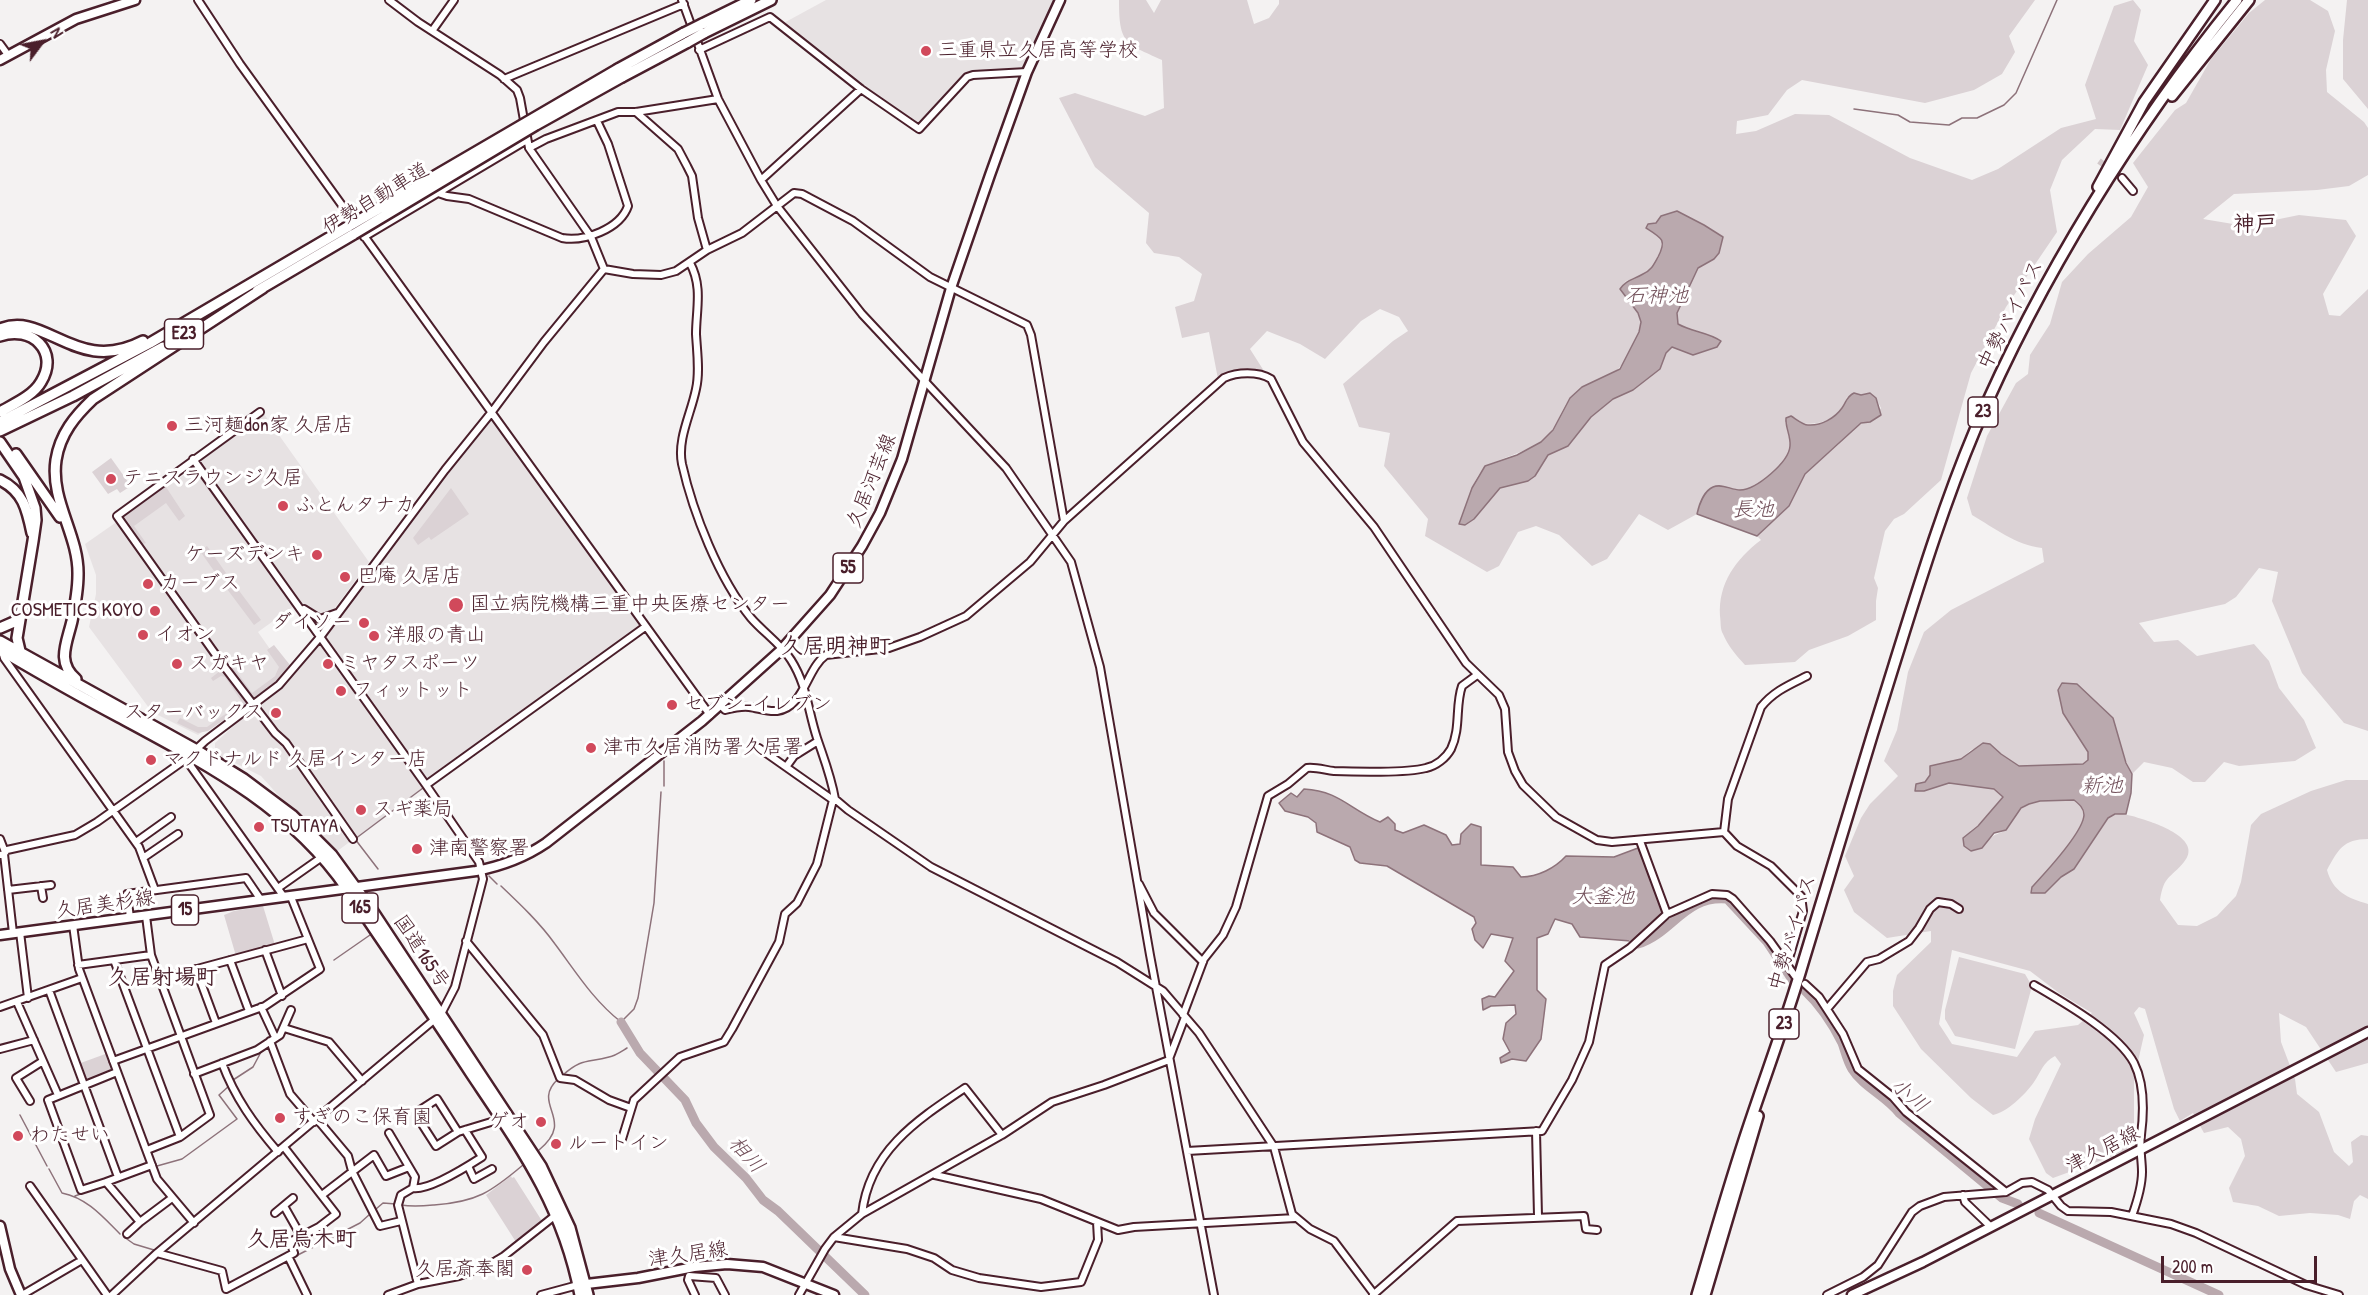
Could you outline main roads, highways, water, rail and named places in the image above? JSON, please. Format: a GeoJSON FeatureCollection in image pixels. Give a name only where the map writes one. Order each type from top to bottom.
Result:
{"type":"FeatureCollection","features":[{"type":"Feature","properties":{"kind":"highway","name":"伊勢自動車道"},"geometry":{"type":"LineString","coordinates":[[703,29],[751,0]]}},
{"type":"Feature","properties":{"kind":"highway","name":"伊勢自動車道"},"geometry":{"type":"LineString","coordinates":[[0,432],[3,418],[104,369],[261,284],[620,73],[686,37],[771,0]]}},
{"type":"Feature","properties":{"kind":"highway"},"geometry":{"type":"LineString","coordinates":[[2075,232],[2144,102],[2215,0]]}},
{"type":"Feature","properties":{"kind":"highway","name":"中勢バイパス"},"geometry":{"type":"LineString","coordinates":[[1697,1295],[1748,1128],[1785,1023],[1913,601],[1948,499],[1975,430],[2018,337],[2075,232],[2170,88],[2237,0]]}},
{"type":"Feature","properties":{"kind":"highway"},"geometry":{"type":"LineString","coordinates":[[2125,156],[2249,0]]}},
{"type":"Feature","properties":{"kind":"highway"},"geometry":{"type":"LineString","coordinates":[[0,329],[11,326],[29,327],[83,350],[100,353],[116,351],[138,344],[245,284],[261,284]]}},
{"type":"Feature","properties":{"kind":"highway"},"geometry":{"type":"LineString","coordinates":[[0,442],[18,466],[31,492],[36,520],[20,614],[17,638],[19,652],[28,667],[46,666],[59,656],[65,644],[71,623],[78,578],[74,544],[58,496],[55,468],[61,441],[75,417],[106,389],[261,284]]}},
{"type":"Feature","properties":{"kind":"highway"},"geometry":{"type":"LineString","coordinates":[[0,336],[20,332],[33,337],[43,348],[47,360],[45,373],[38,386],[3,418]]}},
{"type":"Feature","properties":{"kind":"highway"},"geometry":{"type":"LineString","coordinates":[[0,432],[36,480],[68,529]]}},
{"type":"Feature","properties":{"kind":"highway"},"geometry":{"type":"LineString","coordinates":[[0,480],[14,489],[24,502],[33,541]]}},
{"type":"Feature","properties":{"kind":"highway"},"geometry":{"type":"LineString","coordinates":[[0,627],[14,622],[20,614]]}},
{"type":"Feature","properties":{"kind":"highway","name":"国道165号"},"geometry":{"type":"LineString","coordinates":[[0,641],[124,710],[272,809],[352,888]]}},
{"type":"Feature","properties":{"kind":"highway"},"geometry":{"type":"LineString","coordinates":[[65,644],[64,661],[71,675],[124,710]]}},
{"type":"Feature","properties":{"kind":"highway","name":"国道165号"},"geometry":{"type":"LineString","coordinates":[[1,651],[192,757],[244,779],[292,815],[332,855],[438,1017],[541,1166],[570,1228],[581,1288]]}},
{"type":"Feature","properties":{"kind":"highway","name":"中勢バイパス"},"geometry":{"type":"LineString","coordinates":[[1706,1295],[1864,770],[1867,752]]}},
{"type":"Feature","properties":{"kind":"highway","name":"国道165号"},"geometry":{"type":"LineString","coordinates":[[438,1017],[501,1119],[524,1151],[556,1214],[581,1288],[588,1295]]}},
{"type":"Feature","properties":{"kind":"main road"},"geometry":{"type":"LineString","coordinates":[[4,58],[76,19],[135,0]]}},
{"type":"Feature","properties":{"kind":"main road","name":"久居河芸線"},"geometry":{"type":"LineString","coordinates":[[352,888],[482,870],[523,857],[546,843],[710,715],[781,650],[830,595],[862,546],[880,513],[902,459],[951,288],[1027,72],[1060,0]]}},
{"type":"Feature","properties":{"kind":"main road","name":"久居美杉線"},"geometry":{"type":"LineString","coordinates":[[0,935],[352,888]]}},
{"type":"Feature","properties":{"kind":"main road","name":"津久居線"},"geometry":{"type":"LineString","coordinates":[[1853,1295],[2368,1032]]}},
{"type":"Feature","properties":{"kind":"main road"},"geometry":{"type":"LineString","coordinates":[[0,1226],[10,1269],[21,1295]]}},
{"type":"Feature","properties":{"kind":"main road","name":"津久居線"},"geometry":{"type":"LineString","coordinates":[[581,1288],[694,1267],[727,1264],[763,1267],[834,1295]]}},
{"type":"Feature","properties":{"kind":"water","name":"石神池"},"geometry":{"type":"Polygon","coordinates":[[[1677,211],[1723,237],[1719,253],[1714,259],[1698,268],[1677,313],[1678,324],[1716,338],[1721,341],[1717,347],[1693,355],[1672,347],[1666,353],[1660,369],[1633,390],[1613,399],[1591,417],[1568,446],[1548,455],[1535,476],[1528,481],[1500,488],[1474,519],[1465,525],[1459,524],[1472,488],[1485,466],[1517,455],[1541,442],[1553,430],[1570,398],[1582,387],[1620,369],[1639,332],[1641,322],[1638,313],[1620,289],[1628,281],[1648,271],[1661,251],[1661,240],[1646,228],[1648,224],[1656,223],[1661,216],[1677,211]]]}},
{"type":"Feature","properties":{"kind":"water","name":"長池"},"geometry":{"type":"Polygon","coordinates":[[[1854,393],[1861,395],[1870,393],[1876,398],[1881,415],[1870,422],[1861,423],[1805,474],[1789,506],[1757,536],[1697,514],[1705,495],[1713,487],[1747,489],[1763,480],[1778,467],[1790,446],[1786,418],[1791,416],[1808,425],[1823,423],[1836,415],[1854,393]]]}},
{"type":"Feature","properties":{"kind":"water","name":"新池"},"geometry":{"type":"Polygon","coordinates":[[[2062,683],[2077,684],[2113,718],[2126,763],[2132,774],[2131,793],[2126,814],[2115,814],[2108,818],[2074,869],[2061,877],[2045,893],[2031,893],[2032,887],[2063,852],[2082,823],[2084,815],[2078,803],[2074,800],[2040,801],[2029,804],[2021,808],[2006,830],[1994,833],[1982,848],[1971,851],[1964,846],[1963,838],[1978,826],[2003,797],[1994,789],[1949,783],[1924,791],[1915,791],[1916,784],[1925,782],[1930,775],[1930,766],[1961,759],[1983,743],[1990,744],[2019,766],[2083,764],[2088,760],[2088,752],[2063,713],[2058,690],[2062,683]]]}},
{"type":"Feature","properties":{"kind":"water","name":"大釜池"},"geometry":{"type":"Polygon","coordinates":[[[1304,789],[1327,793],[1380,822],[1388,817],[1395,824],[1395,830],[1403,833],[1424,825],[1446,835],[1452,845],[1460,844],[1461,834],[1471,824],[1481,827],[1481,865],[1513,867],[1521,877],[1546,871],[1566,856],[1614,857],[1638,848],[1661,905],[1662,915],[1631,941],[1580,937],[1572,924],[1555,919],[1548,934],[1537,938],[1537,990],[1546,999],[1541,1039],[1526,1061],[1512,1059],[1501,1063],[1500,1058],[1510,1052],[1503,1039],[1506,1023],[1516,1014],[1515,1005],[1491,1006],[1483,1010],[1482,999],[1489,996],[1495,997],[1514,971],[1505,961],[1513,938],[1491,934],[1483,948],[1475,940],[1472,929],[1476,923],[1474,917],[1387,866],[1360,863],[1355,860],[1350,847],[1317,832],[1316,823],[1308,817],[1285,811],[1279,803],[1291,793],[1297,797],[1304,789]]]}},
{"type":"Feature","properties":{"kind":"waterway"},"geometry":{"type":"LineString","coordinates":[[1854,109],[1898,115],[1910,122],[1949,125],[1962,118],[1977,118],[2004,105],[2016,93],[2057,0]]}},
{"type":"Feature","properties":{"kind":"waterway"},"geometry":{"type":"LineString","coordinates":[[664,761],[664,786]]}},
{"type":"Feature","properties":{"kind":"waterway"},"geometry":{"type":"LineString","coordinates":[[378,869],[355,839],[423,788],[450,824]]}},
{"type":"Feature","properties":{"kind":"waterway"},"geometry":{"type":"LineString","coordinates":[[501,886],[543,929],[593,995],[621,1022],[634,1009],[638,998],[654,903],[661,792]]}},
{"type":"Feature","properties":{"kind":"waterway"},"geometry":{"type":"LineString","coordinates":[[489,876],[497,884]]}},
{"type":"Feature","properties":{"kind":"waterway","name":"小川"},"geometry":{"type":"LineString","coordinates":[[1631,936],[1638,944],[1661,932],[1700,903],[1713,899],[1727,899],[1767,942],[1793,981]]}},
{"type":"Feature","properties":{"kind":"waterway"},"geometry":{"type":"LineString","coordinates":[[334,960],[370,935]]}},
{"type":"Feature","properties":{"kind":"waterway"},"geometry":{"type":"LineString","coordinates":[[276,1033],[265,1009],[319,973]]}},
{"type":"Feature","properties":{"kind":"waterway","name":"小川"},"geometry":{"type":"LineString","coordinates":[[1804,990],[1830,1022],[1842,1043],[1850,1066],[1862,1081],[2002,1198],[2018,1204]]}},
{"type":"Feature","properties":{"kind":"waterway","name":"相川"},"geometry":{"type":"LineString","coordinates":[[621,1022],[640,1053],[685,1100],[696,1123],[714,1147],[746,1178],[763,1200],[778,1211],[865,1295]]}},
{"type":"Feature","properties":{"kind":"waterway"},"geometry":{"type":"LineString","coordinates":[[233,1080],[253,1067],[261,1052],[268,1047]]}},
{"type":"Feature","properties":{"kind":"waterway"},"geometry":{"type":"LineString","coordinates":[[563,1075],[580,1063],[611,1056],[627,1048]]}},
{"type":"Feature","properties":{"kind":"waterway"},"geometry":{"type":"LineString","coordinates":[[539,1150],[550,1139],[554,1129],[549,1097],[551,1088],[558,1079]]}},
{"type":"Feature","properties":{"kind":"waterway"},"geometry":{"type":"LineString","coordinates":[[157,1166],[182,1159],[237,1119],[219,1095],[229,1086]]}},
{"type":"Feature","properties":{"kind":"waterway"},"geometry":{"type":"LineString","coordinates":[[20,1115],[47,1166]]}},
{"type":"Feature","properties":{"kind":"waterway"},"geometry":{"type":"LineString","coordinates":[[401,1205],[449,1204],[473,1198],[492,1189],[523,1165]]}},
{"type":"Feature","properties":{"kind":"waterway"},"geometry":{"type":"LineString","coordinates":[[49,1169],[62,1193],[87,1204],[120,1234]]}},
{"type":"Feature","properties":{"kind":"waterway"},"geometry":{"type":"LineString","coordinates":[[75,1196],[99,1187]]}},
{"type":"Feature","properties":{"kind":"waterway"},"geometry":{"type":"LineString","coordinates":[[376,1209],[383,1203],[396,1204]]}},
{"type":"Feature","properties":{"kind":"waterway","name":"小川"},"geometry":{"type":"LineString","coordinates":[[2039,1213],[2219,1295]]}},
{"type":"Feature","properties":{"kind":"waterway"},"geometry":{"type":"LineString","coordinates":[[292,1258],[360,1223],[370,1214]]}},
{"type":"Feature","properties":{"kind":"waterway"},"geometry":{"type":"LineString","coordinates":[[124,1237],[134,1244],[154,1250]]}},
{"type":"Feature","properties":{"kind":"waterway"},"geometry":{"type":"LineString","coordinates":[[265,1272],[288,1260]]}},
{"type":"Feature","properties":{"kind":"waterway"},"geometry":{"type":"LineString","coordinates":[[233,1289],[259,1275]]}},
{"type":"Feature","properties":{"kind":"tunnel"},"geometry":{"type":"LineString","coordinates":[[2099,161],[2122,178]]}},
{"type":"Feature","properties":{"kind":"place","name":"三重県立久居高等学校"},"geometry":{"type":"Point","coordinates":[926,51]}},
{"type":"Feature","properties":{"kind":"place","name":"三河麺don家 久居店"},"geometry":{"type":"Point","coordinates":[172,426]}},
{"type":"Feature","properties":{"kind":"place","name":"テニスラウンジ久居"},"geometry":{"type":"Point","coordinates":[111,479]}},
{"type":"Feature","properties":{"kind":"place","name":"ふとんタナカ"},"geometry":{"type":"Point","coordinates":[283,506]}},
{"type":"Feature","properties":{"kind":"place","name":"ケーズデンキ"},"geometry":{"type":"Point","coordinates":[317,555]}},
{"type":"Feature","properties":{"kind":"place","name":"巴庵 久居店"},"geometry":{"type":"Point","coordinates":[345,577]}},
{"type":"Feature","properties":{"kind":"place","name":"カーブス"},"geometry":{"type":"Point","coordinates":[148,584]}},
{"type":"Feature","properties":{"kind":"place","name":"国立病院機構三重中央医療センター"},"geometry":{"type":"Point","coordinates":[456,605]}},
{"type":"Feature","properties":{"kind":"place","name":"COSMETICS KOYO"},"geometry":{"type":"Point","coordinates":[155,611]}},
{"type":"Feature","properties":{"kind":"place","name":"ダイソー"},"geometry":{"type":"Point","coordinates":[364,623]}},
{"type":"Feature","properties":{"kind":"place","name":"イオン"},"geometry":{"type":"Point","coordinates":[143,635]}},
{"type":"Feature","properties":{"kind":"place","name":"洋服の青山"},"geometry":{"type":"Point","coordinates":[374,636]}},
{"type":"Feature","properties":{"kind":"place","name":"スガキヤ"},"geometry":{"type":"Point","coordinates":[177,664]}},
{"type":"Feature","properties":{"kind":"place","name":"ミヤタスポーツ"},"geometry":{"type":"Point","coordinates":[328,664]}},
{"type":"Feature","properties":{"kind":"place","name":"フィットット"},"geometry":{"type":"Point","coordinates":[341,691]}},
{"type":"Feature","properties":{"kind":"place","name":"セブン-イレブン"},"geometry":{"type":"Point","coordinates":[672,705]}},
{"type":"Feature","properties":{"kind":"place","name":"スターバックス"},"geometry":{"type":"Point","coordinates":[276,713]}},
{"type":"Feature","properties":{"kind":"place","name":"津市久居消防署久居署"},"geometry":{"type":"Point","coordinates":[591,748]}},
{"type":"Feature","properties":{"kind":"place","name":"マクドナルド 久居インター店"},"geometry":{"type":"Point","coordinates":[151,760]}},
{"type":"Feature","properties":{"kind":"place","name":"スギ薬局"},"geometry":{"type":"Point","coordinates":[361,810]}},
{"type":"Feature","properties":{"kind":"place","name":"TSUTAYA"},"geometry":{"type":"Point","coordinates":[259,827]}},
{"type":"Feature","properties":{"kind":"place","name":"津南警察署"},"geometry":{"type":"Point","coordinates":[417,849]}},
{"type":"Feature","properties":{"kind":"place","name":"すぎのこ保育園"},"geometry":{"type":"Point","coordinates":[280,1118]}},
{"type":"Feature","properties":{"kind":"place","name":"ゲオ"},"geometry":{"type":"Point","coordinates":[541,1122]}},
{"type":"Feature","properties":{"kind":"place","name":"わたせい"},"geometry":{"type":"Point","coordinates":[18,1136]}},
{"type":"Feature","properties":{"kind":"place","name":"ルートイン"},"geometry":{"type":"Point","coordinates":[556,1144]}},
{"type":"Feature","properties":{"kind":"place","name":"久居斎奉閣"},"geometry":{"type":"Point","coordinates":[527,1270]}},
{"type":"Feature","properties":{"kind":"district","name":"神戸"},"geometry":{"type":"Point","coordinates":[2255,225]}},
{"type":"Feature","properties":{"kind":"district","name":"久居明神町"},"geometry":{"type":"Point","coordinates":[836,647]}},
{"type":"Feature","properties":{"kind":"district","name":"久居射場町"},"geometry":{"type":"Point","coordinates":[163,978]}},
{"type":"Feature","properties":{"kind":"district","name":"久居烏木町"},"geometry":{"type":"Point","coordinates":[302,1240]}}]}
